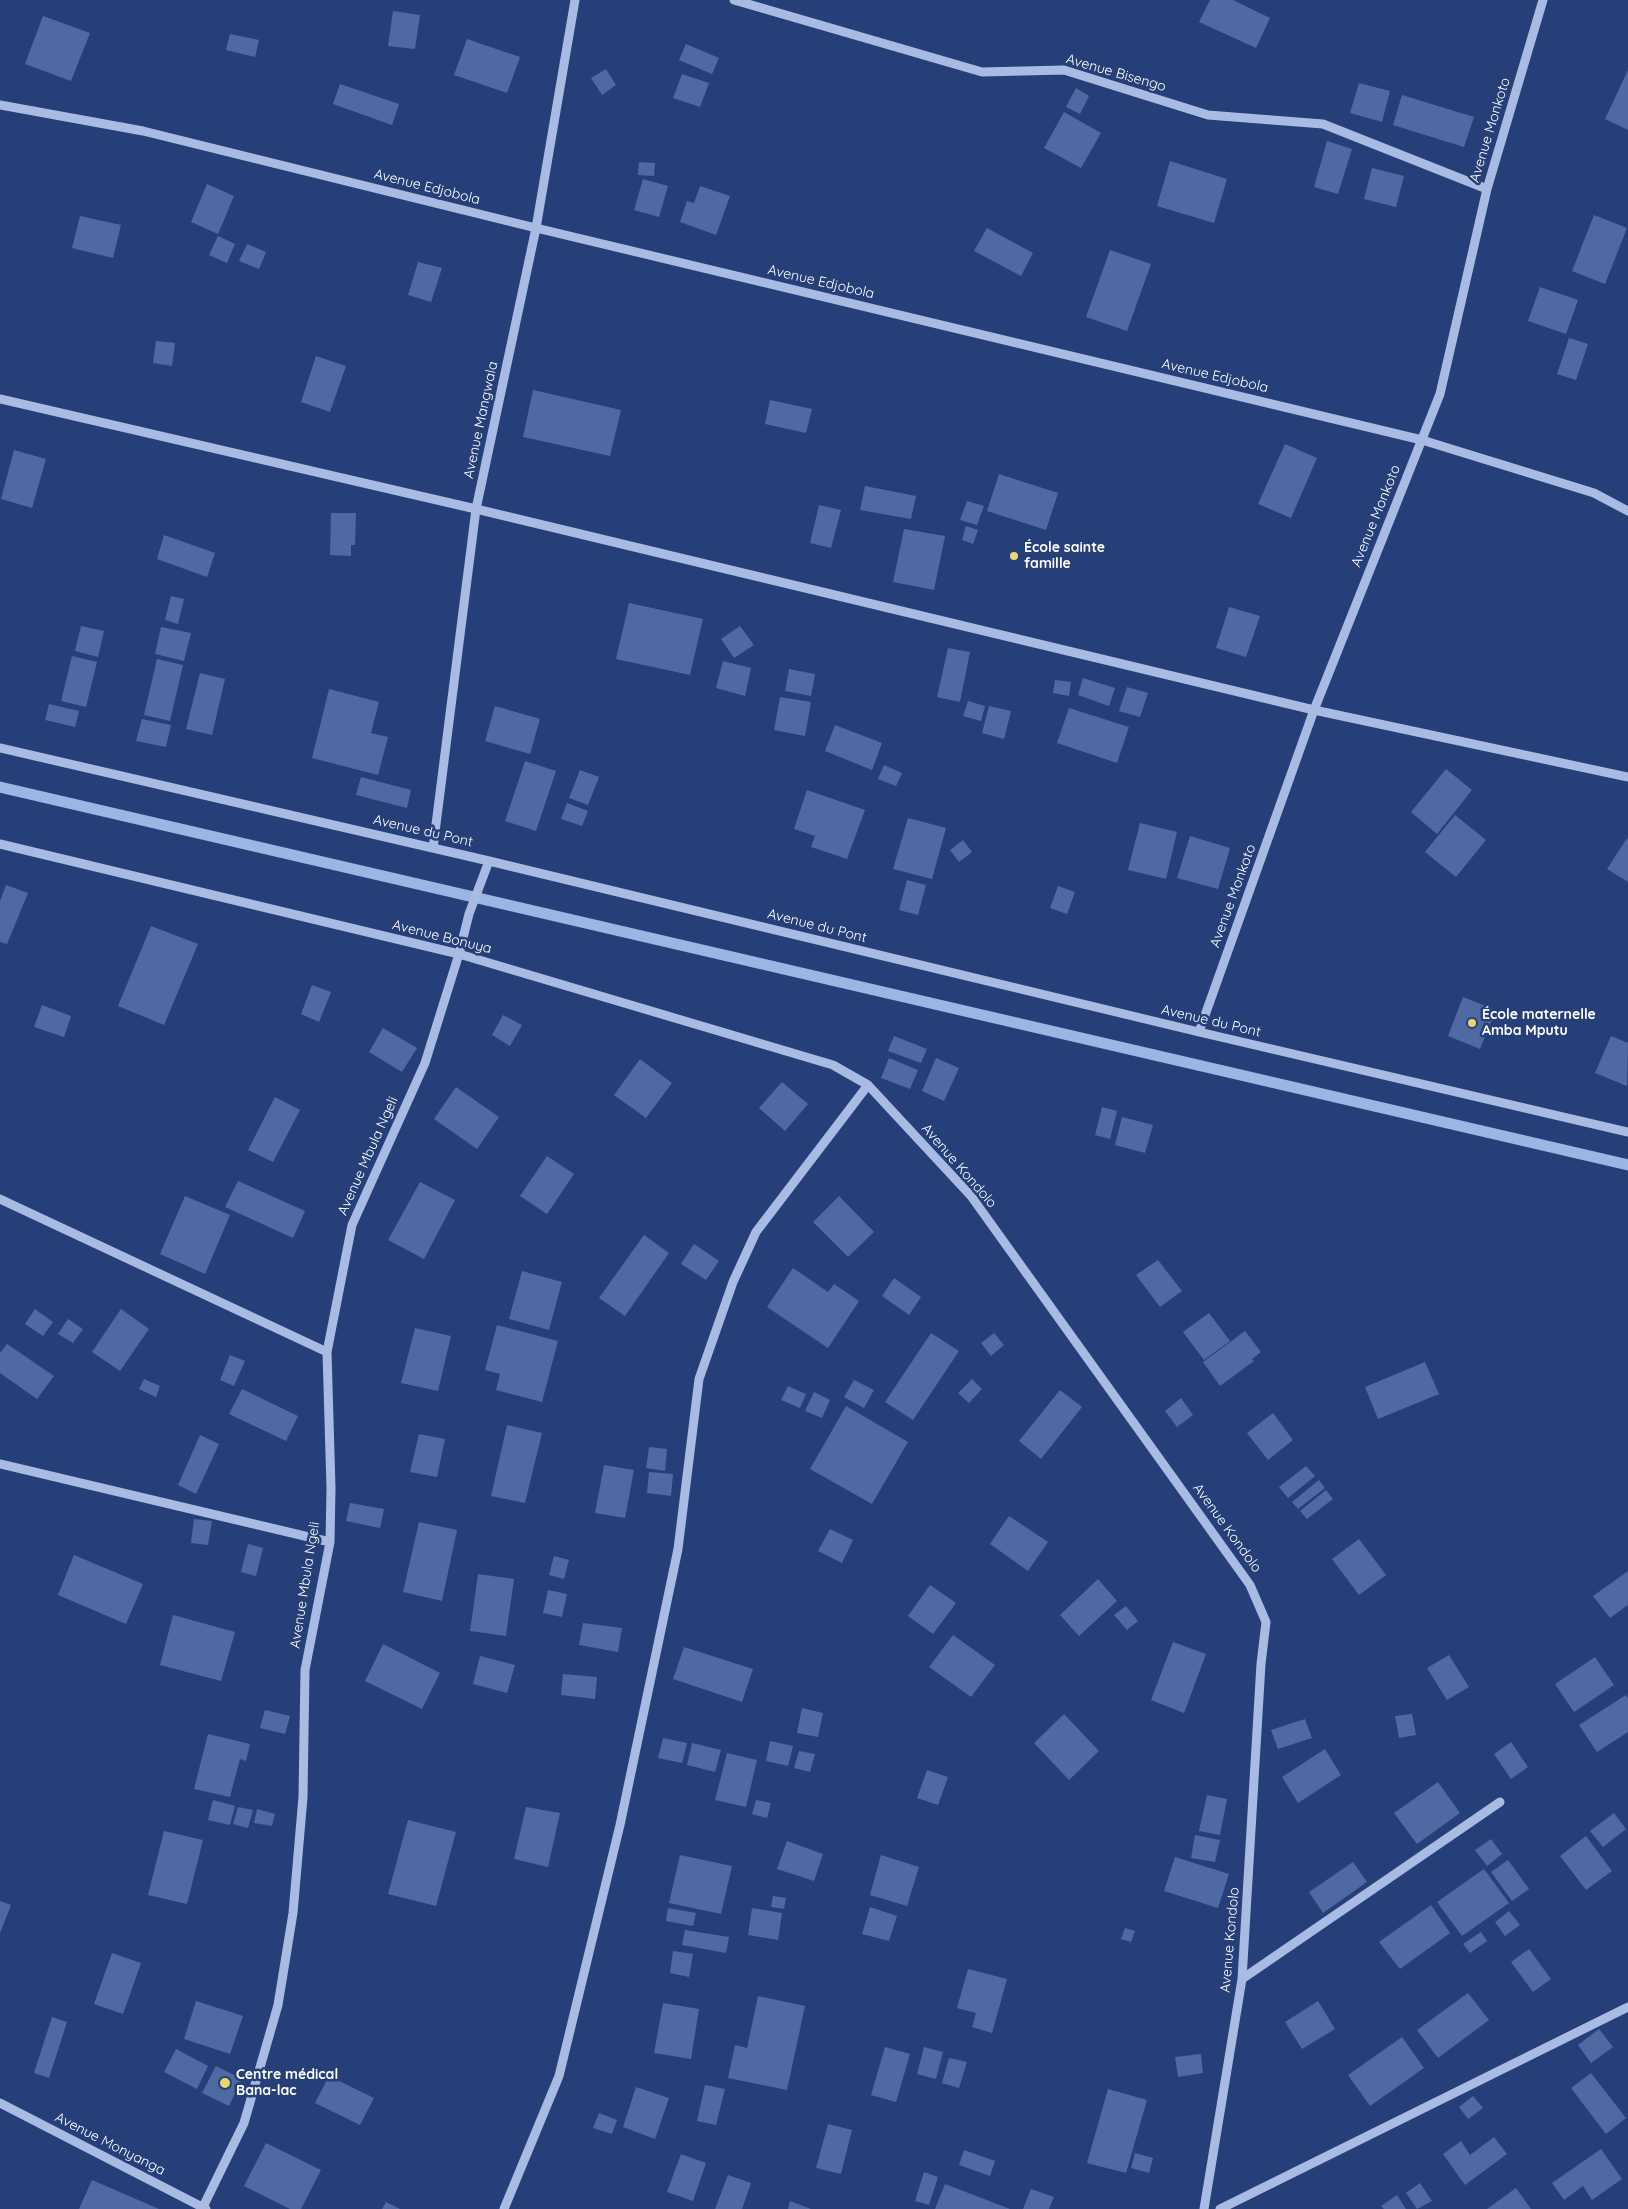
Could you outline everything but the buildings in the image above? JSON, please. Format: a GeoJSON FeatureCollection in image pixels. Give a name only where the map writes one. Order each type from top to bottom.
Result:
{"type":"FeatureCollection","features":[{"type":"Feature","properties":{"kind":"street","name":"Avenue Mangwala"},"geometry":{"type":"LineString","coordinates":[[433,848],[476,508],[536,228],[574,0]]}},
{"type":"Feature","properties":{"kind":"street","name":"Avenue Bisengo"},"geometry":{"type":"LineString","coordinates":[[734,0],[982,72],[1064,70],[1208,115],[1323,124],[1487,188]]}},
{"type":"Feature","properties":{"kind":"street","name":"Avenue Monkoto"},"geometry":{"type":"LineString","coordinates":[[1199,1032],[1314,710],[1440,394],[1487,188],[1543,0]]}},
{"type":"Feature","properties":{"kind":"street","name":"Avenue Edjobola"},"geometry":{"type":"LineString","coordinates":[[0,105],[143,131],[536,228],[1422,440],[1594,493],[1628,511]]}},
{"type":"Feature","properties":{"kind":"street"},"geometry":{"type":"LineString","coordinates":[[0,399],[476,508],[1314,710],[1628,777]]}},
{"type":"Feature","properties":{"kind":"street","name":"Avenue du Pont"},"geometry":{"type":"LineString","coordinates":[[0,748],[489,861],[1199,1032],[1628,1132]]}},
{"type":"Feature","properties":{"kind":"street","name":"Avenue Bonuya"},"geometry":{"type":"LineString","coordinates":[[0,844],[459,954],[833,1065],[868,1085]]}},
{"type":"Feature","properties":{"kind":"street","name":"Avenue Mbula Ngeli"},"geometry":{"type":"LineString","coordinates":[[204,2208],[244,2123],[278,2005],[293,1914],[302,1807],[305,1670],[330,1542],[332,1488],[327,1352],[352,1225],[424,1062],[459,954],[469,914],[489,861]]}},
{"type":"Feature","properties":{"kind":"street"},"geometry":{"type":"LineString","coordinates":[[504,2209],[559,2076],[618,1834],[678,1549],[699,1379],[733,1282],[756,1232],[868,1085]]}},
{"type":"Feature","properties":{"kind":"street","name":"Avenue Kondolo"},"geometry":{"type":"LineString","coordinates":[[868,1085],[971,1196],[1250,1584],[1266,1622],[1242,1979],[1204,2209]]}},
{"type":"Feature","properties":{"kind":"street"},"geometry":{"type":"LineString","coordinates":[[0,1198],[327,1352]]}},
{"type":"Feature","properties":{"kind":"street"},"geometry":{"type":"LineString","coordinates":[[0,1464],[330,1542]]}},
{"type":"Feature","properties":{"kind":"street"},"geometry":{"type":"LineString","coordinates":[[1242,1979],[1500,1802]]}},
{"type":"Feature","properties":{"kind":"street"},"geometry":{"type":"LineString","coordinates":[[1220,2209],[1628,2007]]}},
{"type":"Feature","properties":{"kind":"street","name":"Avenue Monyanga"},"geometry":{"type":"LineString","coordinates":[[0,2103],[204,2208]]}},
{"type":"Feature","properties":{"kind":"waterway"},"geometry":{"type":"LineString","coordinates":[[0,787],[1628,1165]]}},
{"type":"Feature","properties":{"kind":"place","name":"École sainte famille"},"geometry":{"type":"Point","coordinates":[1014,556]}},
{"type":"Feature","properties":{"kind":"place","name":"École maternelle Amba Mputu"},"geometry":{"type":"Point","coordinates":[1472,1023]}},
{"type":"Feature","properties":{"kind":"place","name":"Centre médical Bana-lac"},"geometry":{"type":"Point","coordinates":[225,2083]}}]}
